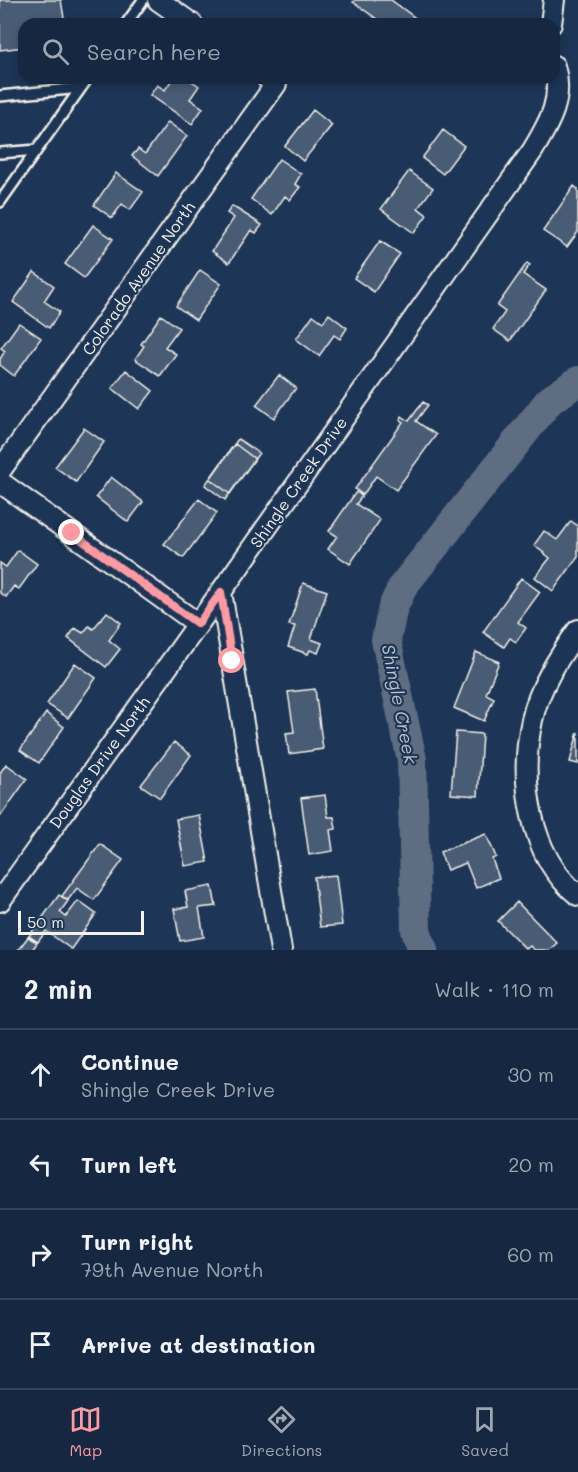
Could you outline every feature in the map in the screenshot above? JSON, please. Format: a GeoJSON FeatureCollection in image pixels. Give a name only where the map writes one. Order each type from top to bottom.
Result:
{"type":"FeatureCollection","features":[{"type":"Feature","properties":{"kind":"street"},"geometry":{"type":"LineString","coordinates":[[158,0],[184,18]]}},
{"type":"Feature","properties":{"kind":"street"},"geometry":{"type":"LineString","coordinates":[[552,18],[554,0]]}},
{"type":"Feature","properties":{"kind":"street","name":"Colorado Avenue North"},"geometry":{"type":"LineString","coordinates":[[0,471],[270,84]]}},
{"type":"Feature","properties":{"kind":"street","name":"Shingle Creek Drive"},"geometry":{"type":"LineString","coordinates":[[198,624],[533,150],[555,112],[558,84]]}},
{"type":"Feature","properties":{"kind":"street"},"geometry":{"type":"LineString","coordinates":[[0,482],[198,624]]}},
{"type":"Feature","properties":{"kind":"street"},"geometry":{"type":"LineString","coordinates":[[221,592],[281,950]]}},
{"type":"Feature","properties":{"kind":"street","name":"Douglas Drive North"},"geometry":{"type":"LineString","coordinates":[[0,901],[198,624]]}},
{"type":"Feature","properties":{"kind":"street"},"geometry":{"type":"LineString","coordinates":[[578,630],[544,685],[532,720],[528,757],[528,792],[539,841],[550,865],[578,895]]}},
{"type":"Feature","properties":{"kind":"lane"},"geometry":{"type":"LineString","coordinates":[[130,18],[143,0]]}},
{"type":"Feature","properties":{"kind":"lane"},"geometry":{"type":"LineString","coordinates":[[0,202],[83,84]]}},
{"type":"Feature","properties":{"kind":"lane"},"geometry":{"type":"LineString","coordinates":[[0,96],[80,88]]}},
{"type":"Feature","properties":{"kind":"lane"},"geometry":{"type":"LineString","coordinates":[[0,153],[37,150]]}},
{"type":"Feature","properties":{"kind":"building"},"geometry":{"type":"Polygon","coordinates":[[[0,0],[61,0],[64,18],[18,18],[18,48],[0,50],[0,0]]]}},
{"type":"Feature","properties":{"kind":"building"},"geometry":{"type":"Polygon","coordinates":[[[355,0],[391,0],[415,18],[376,18],[353,2],[355,0]]]}},
{"type":"Feature","properties":{"kind":"building"},"geometry":{"type":"Polygon","coordinates":[[[169,84],[199,86],[190,99],[203,108],[192,124],[150,95],[157,85],[165,90],[169,84]]]}},
{"type":"Feature","properties":{"kind":"building"},"geometry":{"type":"Polygon","coordinates":[[[313,110],[332,125],[303,161],[285,146],[313,110]]]}},
{"type":"Feature","properties":{"kind":"building"},"geometry":{"type":"Polygon","coordinates":[[[168,122],[187,136],[158,176],[132,156],[138,149],[145,154],[168,122]]]}},
{"type":"Feature","properties":{"kind":"building"},"geometry":{"type":"Polygon","coordinates":[[[443,130],[464,146],[443,174],[422,158],[443,130]]]}},
{"type":"Feature","properties":{"kind":"building"},"geometry":{"type":"Polygon","coordinates":[[[279,159],[301,174],[295,184],[300,187],[290,200],[285,196],[272,215],[251,199],[279,159]]]}},
{"type":"Feature","properties":{"kind":"building"},"geometry":{"type":"Polygon","coordinates":[[[409,171],[433,188],[418,208],[427,215],[414,233],[381,209],[409,171]]]}},
{"type":"Feature","properties":{"kind":"building"},"geometry":{"type":"Polygon","coordinates":[[[116,173],[143,192],[130,210],[122,204],[112,218],[94,205],[116,173]]]}},
{"type":"Feature","properties":{"kind":"building"},"geometry":{"type":"Polygon","coordinates":[[[574,186],[578,189],[578,232],[567,247],[543,231],[574,186]]]}},
{"type":"Feature","properties":{"kind":"building"},"geometry":{"type":"Polygon","coordinates":[[[232,206],[262,225],[256,233],[251,230],[229,263],[212,251],[234,218],[227,213],[232,206]]]}},
{"type":"Feature","properties":{"kind":"building"},"geometry":{"type":"Polygon","coordinates":[[[93,225],[113,239],[84,278],[65,264],[93,225]]]}},
{"type":"Feature","properties":{"kind":"building"},"geometry":{"type":"Polygon","coordinates":[[[380,241],[400,254],[374,292],[354,278],[380,241]]]}},
{"type":"Feature","properties":{"kind":"building"},"geometry":{"type":"Polygon","coordinates":[[[527,263],[530,265],[523,274],[546,290],[510,341],[493,329],[505,312],[497,306],[527,263]]]}},
{"type":"Feature","properties":{"kind":"building"},"geometry":{"type":"Polygon","coordinates":[[[200,270],[221,284],[196,320],[176,306],[200,270]]]}},
{"type":"Feature","properties":{"kind":"building"},"geometry":{"type":"Polygon","coordinates":[[[34,272],[54,286],[44,301],[60,312],[49,328],[13,302],[34,272]]]}},
{"type":"Feature","properties":{"kind":"building"},"geometry":{"type":"Polygon","coordinates":[[[329,314],[347,328],[340,339],[334,335],[319,356],[296,339],[313,315],[323,322],[329,314]]]}},
{"type":"Feature","properties":{"kind":"building"},"geometry":{"type":"Polygon","coordinates":[[[161,315],[179,328],[165,347],[176,354],[160,376],[135,359],[144,346],[141,344],[161,315]]]}},
{"type":"Feature","properties":{"kind":"building"},"geometry":{"type":"Polygon","coordinates":[[[19,323],[41,338],[14,376],[0,365],[0,359],[5,351],[1,348],[19,323]]]}},
{"type":"Feature","properties":{"kind":"building"},"geometry":{"type":"Polygon","coordinates":[[[126,370],[153,391],[139,409],[112,388],[126,370]]]}},
{"type":"Feature","properties":{"kind":"building"},"geometry":{"type":"Polygon","coordinates":[[[279,375],[296,388],[274,418],[256,405],[279,375]]]}},
{"type":"Feature","properties":{"kind":"building"},"geometry":{"type":"Polygon","coordinates":[[[423,402],[428,405],[416,421],[436,435],[396,490],[376,476],[363,495],[355,489],[403,422],[400,420],[402,416],[409,421],[423,402]]]}},
{"type":"Feature","properties":{"kind":"building"},"geometry":{"type":"Polygon","coordinates":[[[84,428],[104,442],[76,482],[55,467],[84,428]]]}},
{"type":"Feature","properties":{"kind":"building"},"geometry":{"type":"Polygon","coordinates":[[[238,439],[259,453],[225,500],[205,485],[238,439]]]}},
{"type":"Feature","properties":{"kind":"building"},"geometry":{"type":"Polygon","coordinates":[[[235,444],[255,459],[230,494],[210,479],[235,444]]]}},
{"type":"Feature","properties":{"kind":"building"},"geometry":{"type":"Polygon","coordinates":[[[111,477],[143,502],[128,522],[96,497],[111,477]]]}},
{"type":"Feature","properties":{"kind":"building"},"geometry":{"type":"Polygon","coordinates":[[[356,492],[362,496],[356,504],[380,520],[350,564],[328,549],[337,536],[329,531],[356,492]]]}},
{"type":"Feature","properties":{"kind":"building"},"geometry":{"type":"Polygon","coordinates":[[[199,499],[217,513],[183,558],[164,544],[199,499]]]}},
{"type":"Feature","properties":{"kind":"building"},"geometry":{"type":"Polygon","coordinates":[[[571,521],[578,526],[578,557],[553,591],[535,577],[550,558],[534,545],[544,531],[557,540],[571,521]]]}},
{"type":"Feature","properties":{"kind":"building"},"geometry":{"type":"Polygon","coordinates":[[[18,550],[37,564],[19,589],[14,586],[6,597],[0,593],[0,563],[6,567],[18,550]]]}},
{"type":"Feature","properties":{"kind":"building"},"geometry":{"type":"Polygon","coordinates":[[[521,578],[540,592],[518,622],[526,628],[516,642],[510,638],[504,647],[483,632],[521,578]]]}},
{"type":"Feature","properties":{"kind":"building"},"geometry":{"type":"Polygon","coordinates":[[[303,583],[327,591],[311,639],[322,643],[318,653],[310,650],[308,654],[288,647],[295,626],[289,625],[303,583]]]}},
{"type":"Feature","properties":{"kind":"building"},"geometry":{"type":"Polygon","coordinates":[[[107,612],[121,623],[109,640],[120,649],[106,667],[68,638],[75,628],[83,633],[89,626],[93,629],[107,612]]]}},
{"type":"Feature","properties":{"kind":"building"},"geometry":{"type":"Polygon","coordinates":[[[476,652],[499,662],[486,694],[494,698],[484,721],[454,708],[476,652]]]}},
{"type":"Feature","properties":{"kind":"building"},"geometry":{"type":"Polygon","coordinates":[[[75,663],[96,678],[68,718],[47,704],[75,663]]]}},
{"type":"Feature","properties":{"kind":"building"},"geometry":{"type":"Polygon","coordinates":[[[315,689],[323,749],[289,754],[286,733],[294,732],[288,692],[315,689]]]}},
{"type":"Feature","properties":{"kind":"building"},"geometry":{"type":"Polygon","coordinates":[[[46,713],[64,727],[39,763],[20,750],[46,713]]]}},
{"type":"Feature","properties":{"kind":"building"},"geometry":{"type":"Polygon","coordinates":[[[456,732],[482,734],[478,796],[451,794],[456,732]]]}},
{"type":"Feature","properties":{"kind":"building"},"geometry":{"type":"Polygon","coordinates":[[[578,732],[578,764],[570,762],[578,732]]]}},
{"type":"Feature","properties":{"kind":"building"},"geometry":{"type":"Polygon","coordinates":[[[174,742],[191,755],[160,798],[141,785],[174,742]]]}},
{"type":"Feature","properties":{"kind":"building"},"geometry":{"type":"Polygon","coordinates":[[[6,764],[27,779],[0,817],[0,773],[6,764]]]}},
{"type":"Feature","properties":{"kind":"building"},"geometry":{"type":"Polygon","coordinates":[[[325,795],[328,817],[334,817],[336,829],[330,830],[333,851],[309,855],[301,798],[325,795]]]}},
{"type":"Feature","properties":{"kind":"building"},"geometry":{"type":"Polygon","coordinates":[[[199,815],[208,862],[185,866],[176,819],[199,815]]]}},
{"type":"Feature","properties":{"kind":"building"},"geometry":{"type":"Polygon","coordinates":[[[486,834],[496,857],[492,859],[499,878],[476,888],[466,863],[447,870],[440,852],[486,834]]]}},
{"type":"Feature","properties":{"kind":"building"},"geometry":{"type":"Polygon","coordinates":[[[100,844],[123,860],[94,900],[77,888],[68,900],[62,896],[100,844]]]}},
{"type":"Feature","properties":{"kind":"building"},"geometry":{"type":"Polygon","coordinates":[[[336,875],[342,925],[320,927],[314,877],[336,875]]]}},
{"type":"Feature","properties":{"kind":"building"},"geometry":{"type":"Polygon","coordinates":[[[212,886],[216,906],[199,908],[204,937],[180,941],[174,909],[188,907],[185,891],[212,886]]]}},
{"type":"Feature","properties":{"kind":"building"},"geometry":{"type":"Polygon","coordinates":[[[59,895],[68,901],[60,912],[66,917],[78,901],[96,914],[71,949],[46,931],[38,942],[29,936],[59,895]]]}},
{"type":"Feature","properties":{"kind":"building"},"geometry":{"type":"Polygon","coordinates":[[[517,902],[557,943],[549,950],[534,950],[530,946],[526,949],[498,921],[517,902]]]}},
{"type":"Feature","properties":{"kind":"building"},"geometry":{"type":"Polygon","coordinates":[[[28,937],[37,943],[32,950],[18,950],[28,937]]]}},
{"type":"Feature","properties":{"kind":"waterway","name":"Shingle Creek"},"geometry":{"type":"LineString","coordinates":[[423,950],[416,930],[412,760],[386,640],[393,607],[403,586],[549,401],[578,381]]}},
{"type":"Feature","properties":{"kind":"route"},"geometry":{"type":"LineString","coordinates":[[72,533],[198,624],[221,592],[232,661]]}}]}
